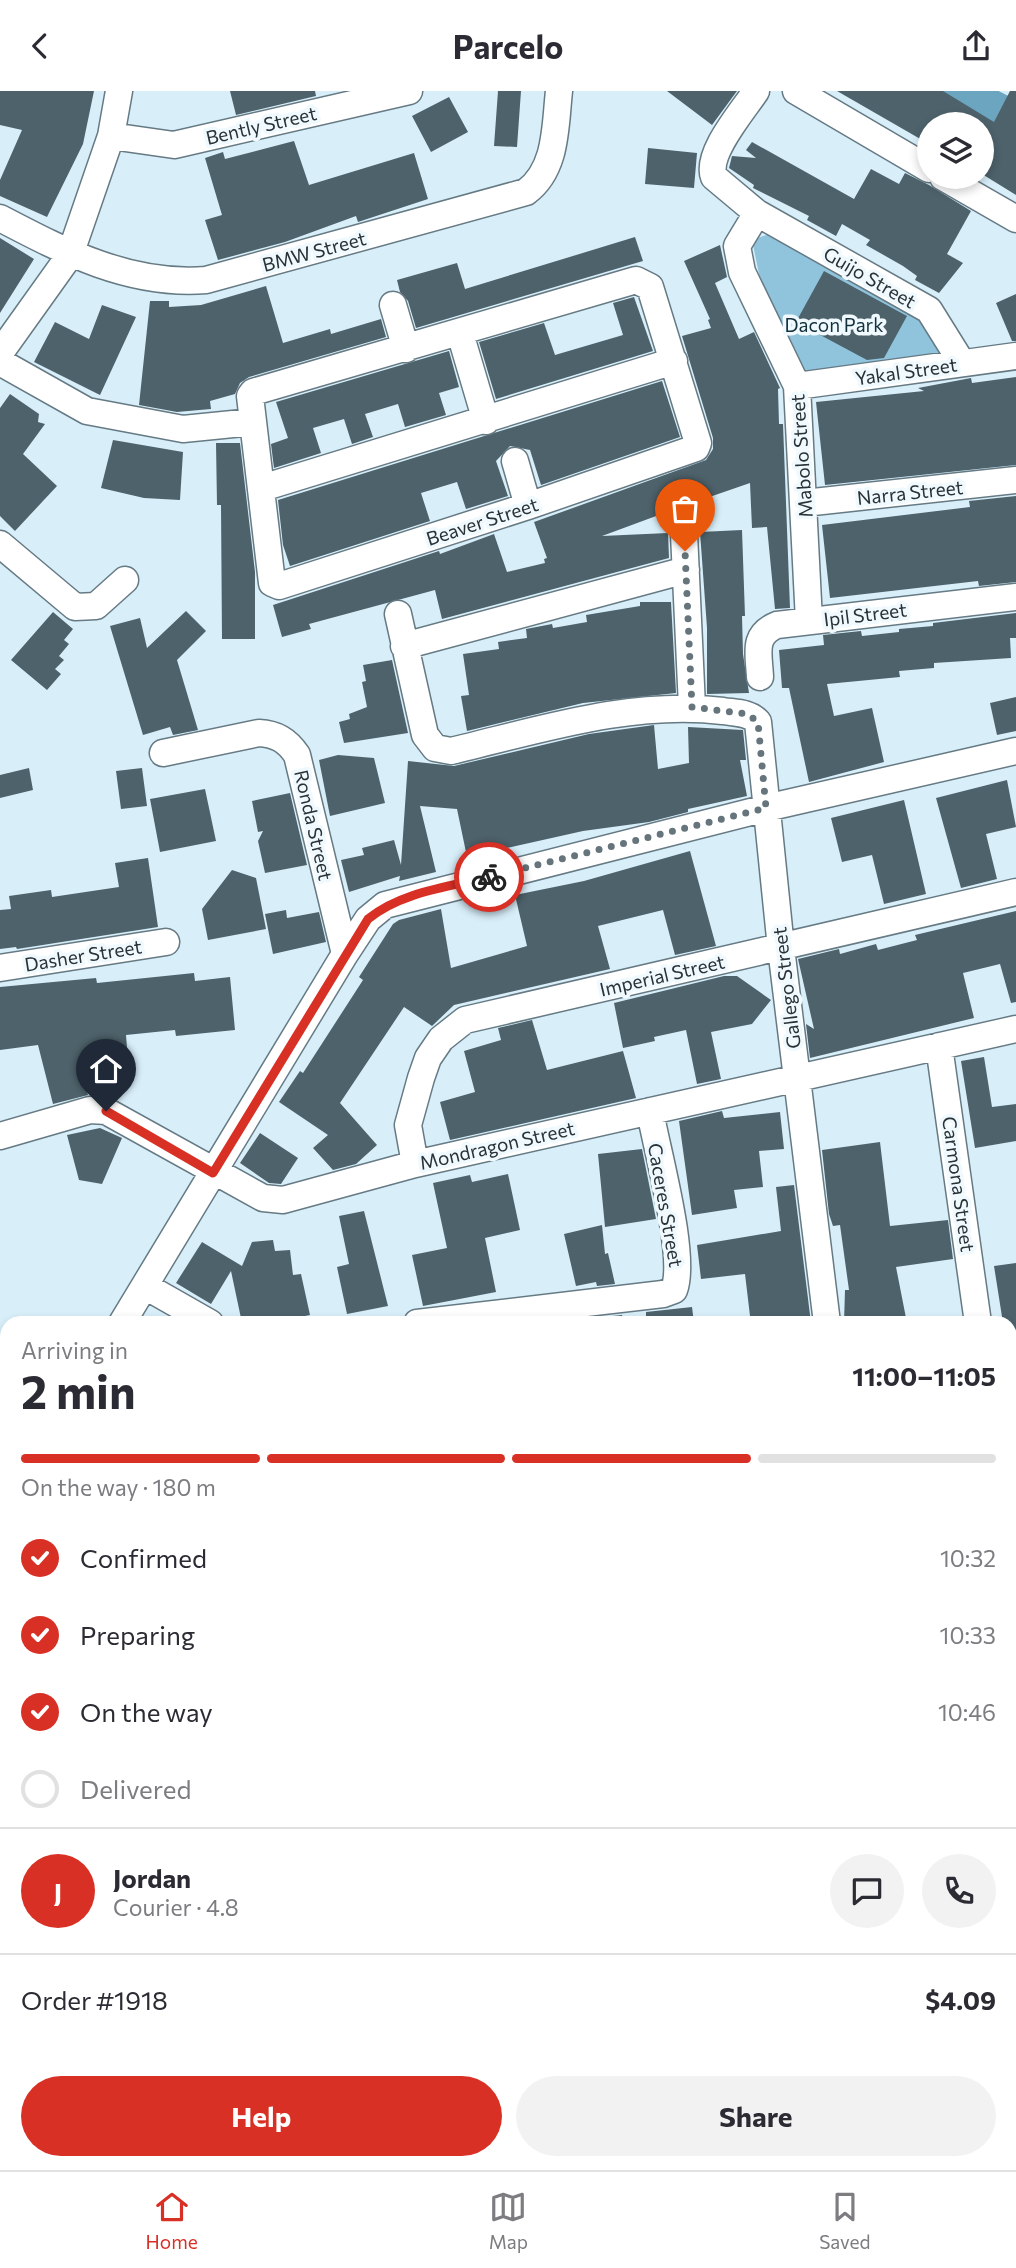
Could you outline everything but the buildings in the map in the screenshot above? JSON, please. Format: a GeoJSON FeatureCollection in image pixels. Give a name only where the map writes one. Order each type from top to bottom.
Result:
{"type":"FeatureCollection","features":[{"type":"Feature","properties":{"kind":"street"},"geometry":{"type":"LineString","coordinates":[[0,353],[70,255],[111,136],[120,91]]}},
{"type":"Feature","properties":{"kind":"street","name":"Bently Street"},"geometry":{"type":"LineString","coordinates":[[111,136],[174,145],[409,91]]}},
{"type":"Feature","properties":{"kind":"street","name":"BMW Street"},"geometry":{"type":"LineString","coordinates":[[0,218],[70,255],[128,274],[177,283],[206,280],[526,192],[538,183],[552,150],[559,91]]}},
{"type":"Feature","properties":{"kind":"street"},"geometry":{"type":"LineString","coordinates":[[756,91],[714,155],[711,168],[714,177],[757,213]]}},
{"type":"Feature","properties":{"kind":"street"},"geometry":{"type":"LineString","coordinates":[[796,91],[917,162]]}},
{"type":"Feature","properties":{"kind":"street"},"geometry":{"type":"LineString","coordinates":[[964,189],[1016,219]]}},
{"type":"Feature","properties":{"kind":"street","name":"Guijo Street"},"geometry":{"type":"LineString","coordinates":[[757,213],[929,310],[962,363]]}},
{"type":"Feature","properties":{"kind":"street","name":"Mabolo Street"},"geometry":{"type":"LineString","coordinates":[[757,213],[737,246],[742,272],[797,386],[809,621]]}},
{"type":"Feature","properties":{"kind":"street","name":"Beaver Street"},"geometry":{"type":"LineString","coordinates":[[636,280],[650,287],[698,443],[696,448],[528,506],[277,586],[270,580],[250,396],[255,391],[460,333],[636,280]]}},
{"type":"Feature","properties":{"kind":"street"},"geometry":{"type":"LineString","coordinates":[[393,305],[406,349]]}},
{"type":"Feature","properties":{"kind":"street"},"geometry":{"type":"LineString","coordinates":[[460,333],[486,421]]}},
{"type":"Feature","properties":{"kind":"street","name":"Yakal Street"},"geometry":{"type":"LineString","coordinates":[[797,386],[1016,356]]}},
{"type":"Feature","properties":{"kind":"street"},"geometry":{"type":"LineString","coordinates":[[262,488],[674,361]]}},
{"type":"Feature","properties":{"kind":"street"},"geometry":{"type":"LineString","coordinates":[[0,362],[87,411],[183,429],[253,422]]}},
{"type":"Feature","properties":{"kind":"street"},"geometry":{"type":"LineString","coordinates":[[515,461],[528,506]]}},
{"type":"Feature","properties":{"kind":"street","name":"Narra Street"},"geometry":{"type":"LineString","coordinates":[[804,503],[1016,480]]}},
{"type":"Feature","properties":{"kind":"street"},"geometry":{"type":"LineString","coordinates":[[683,512],[692,707]]}},
{"type":"Feature","properties":{"kind":"street"},"geometry":{"type":"LineString","coordinates":[[0,544],[75,607],[96,606],[125,580]]}},
{"type":"Feature","properties":{"kind":"street"},"geometry":{"type":"LineString","coordinates":[[404,646],[686,570]]}},
{"type":"Feature","properties":{"kind":"street","name":"Ipil Street"},"geometry":{"type":"LineString","coordinates":[[760,677],[758,638],[763,632],[777,625],[1016,597]]}},
{"type":"Feature","properties":{"kind":"street","name":"Gallego Street"},"geometry":{"type":"LineString","coordinates":[[398,614],[425,735],[435,748],[443,750],[605,714],[692,707],[747,714],[758,722],[781,949],[826,1316]]}},
{"type":"Feature","properties":{"kind":"street","name":"Ronda Street"},"geometry":{"type":"LineString","coordinates":[[163,754],[259,733],[272,734],[291,746],[298,755],[345,954]]}},
{"type":"Feature","properties":{"kind":"street"},"geometry":{"type":"LineString","coordinates":[[126,1316],[345,954],[368,919],[385,905],[766,808],[1016,751]]}},
{"type":"Feature","properties":{"kind":"street","name":"Imperial Street"},"geometry":{"type":"LineString","coordinates":[[415,1164],[408,1125],[421,1078],[428,1058],[441,1039],[465,1020],[781,949],[1016,892]]}},
{"type":"Feature","properties":{"kind":"street","name":"Dasher Street"},"geometry":{"type":"LineString","coordinates":[[0,968],[166,942]]}},
{"type":"Feature","properties":{"kind":"street","name":"Mondragon Street"},"geometry":{"type":"LineString","coordinates":[[0,1136],[98,1109],[263,1198],[283,1200],[415,1164],[1016,1029]]}},
{"type":"Feature","properties":{"kind":"street","name":"Carmona Street"},"geometry":{"type":"LineString","coordinates":[[939,1046],[977,1316]]}},
{"type":"Feature","properties":{"kind":"street","name":"Caceres Street"},"geometry":{"type":"LineString","coordinates":[[476,1316],[663,1294],[674,1290],[679,1277],[650,1111]]}},
{"type":"Feature","properties":{"kind":"street"},"geometry":{"type":"LineString","coordinates":[[145,1286],[198,1316]]}},
{"type":"Feature","properties":{"kind":"green space","name":"Dacon Park"},"geometry":{"type":"Polygon","coordinates":[[[772,233],[917,312],[950,358],[802,382],[759,274],[752,240],[772,233]]]}},
{"type":"Feature","properties":{"kind":"waterway"},"geometry":{"type":"LineString","coordinates":[[959,91],[1016,121]]}},
{"type":"Feature","properties":{"kind":"way so far"},"geometry":{"type":"LineString","coordinates":[[489,877],[766,808],[758,722],[747,714],[692,707],[685,551]]}},
{"type":"Feature","properties":{"kind":"route"},"geometry":{"type":"LineString","coordinates":[[106,1111],[213,1173],[368,919],[385,905],[401,899],[489,877]]}}]}
